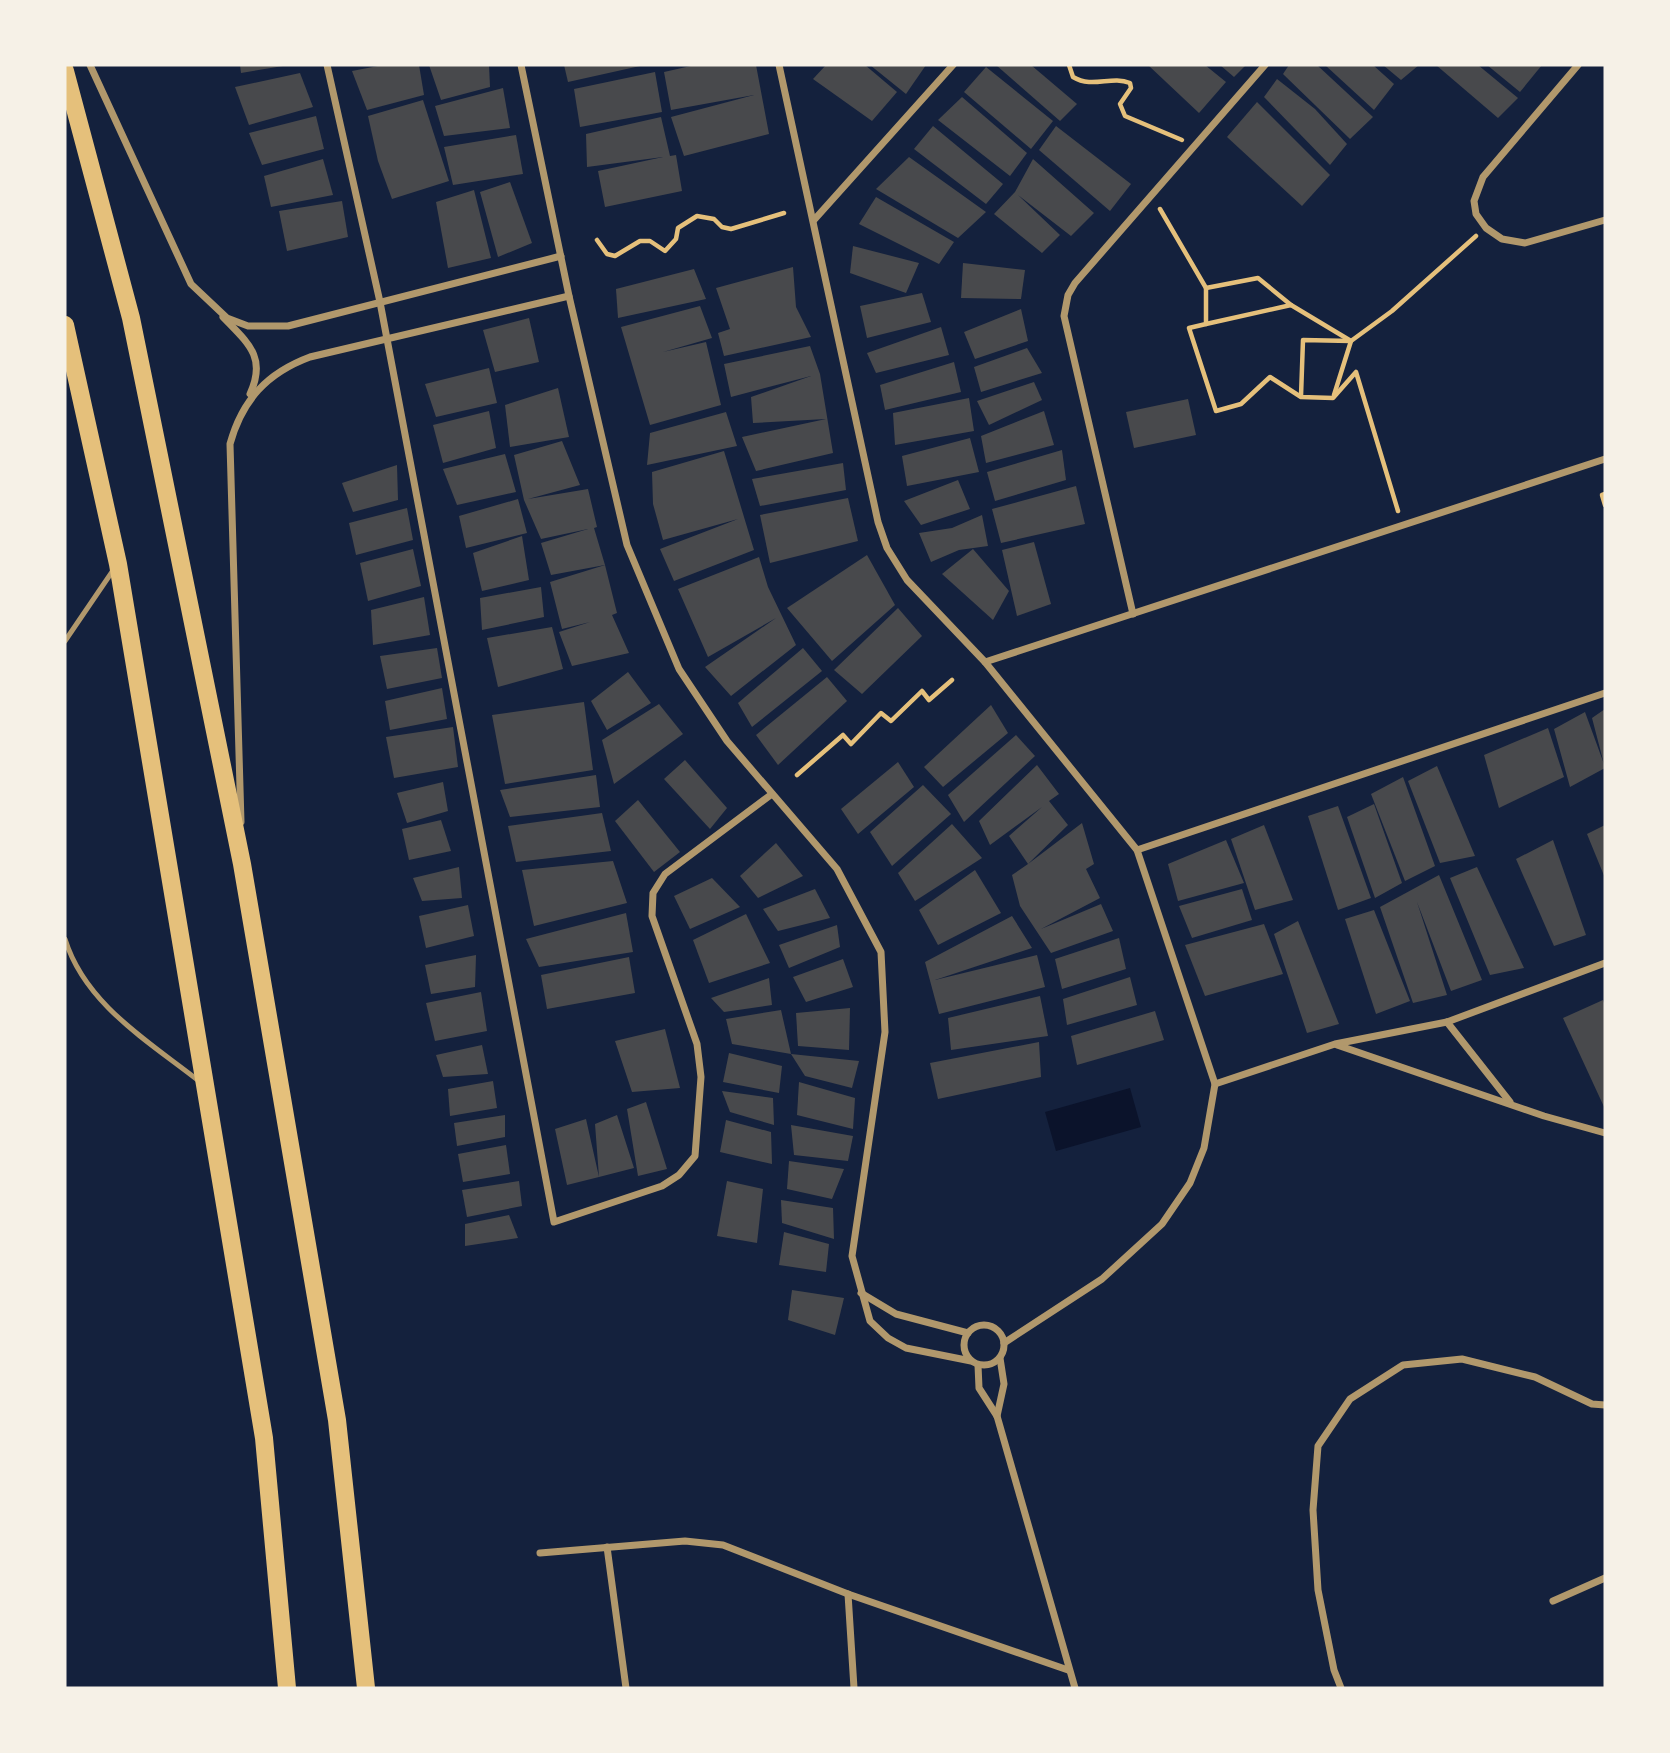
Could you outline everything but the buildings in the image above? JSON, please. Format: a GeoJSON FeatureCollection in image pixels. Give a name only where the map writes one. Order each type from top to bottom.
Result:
{"type":"FeatureCollection","features":[{"type":"Feature","properties":{"kind":"highway"},"geometry":{"type":"LineString","coordinates":[[65,71],[131,318],[242,864],[337,1420],[366,1688]]}},
{"type":"Feature","properties":{"kind":"highway"},"geometry":{"type":"LineString","coordinates":[[65,325],[118,564],[264,1438],[287,1688]]}},
{"type":"Feature","properties":{"kind":"street"},"geometry":{"type":"LineString","coordinates":[[90,65],[191,284],[255,356],[258,366],[255,382],[230,444],[242,864]]}},
{"type":"Feature","properties":{"kind":"street"},"geometry":{"type":"LineString","coordinates":[[327,65],[380,302],[555,1222],[662,1186],[679,1174],[695,1156],[701,1077],[697,1044],[657,932],[651,904],[653,893],[665,874],[772,794]]}},
{"type":"Feature","properties":{"kind":"street"},"geometry":{"type":"LineString","coordinates":[[521,65],[569,296],[627,545],[678,669],[727,741],[837,869],[881,952],[885,1032],[852,1256],[860,1293],[870,1321],[888,1338],[906,1348],[975,1363],[994,1363],[1000,1358]]}},
{"type":"Feature","properties":{"kind":"street"},"geometry":{"type":"LineString","coordinates":[[779,65],[877,522],[887,548],[906,580],[985,662],[1137,850],[1215,1084],[1205,1148],[1190,1183],[1162,1224],[1102,1279],[1004,1343],[1000,1358],[1004,1384],[998,1416]]}},
{"type":"Feature","properties":{"kind":"street"},"geometry":{"type":"LineString","coordinates":[[814,220],[953,65]]}},
{"type":"Feature","properties":{"kind":"street"},"geometry":{"type":"LineString","coordinates":[[1133,614],[1064,316],[1068,295],[1075,283],[1265,65]]}},
{"type":"Feature","properties":{"kind":"street"},"geometry":{"type":"LineString","coordinates":[[1578,65],[1483,177],[1474,201],[1476,214],[1486,228],[1502,239],[1525,243],[1605,220]]}},
{"type":"Feature","properties":{"kind":"street"},"geometry":{"type":"LineString","coordinates":[[211,305],[227,317],[248,326],[288,326],[561,256]]}},
{"type":"Feature","properties":{"kind":"street"},"geometry":{"type":"LineString","coordinates":[[244,407],[251,395],[273,374],[299,361],[569,296]]}},
{"type":"Feature","properties":{"kind":"street"},"geometry":{"type":"LineString","coordinates":[[985,662],[1403,528],[1605,459]]}},
{"type":"Feature","properties":{"kind":"street"},"geometry":{"type":"LineString","coordinates":[[1137,850],[1605,692]]}},
{"type":"Feature","properties":{"kind":"street"},"geometry":{"type":"LineString","coordinates":[[1215,1084],[1335,1044],[1447,1022],[1605,964]]}},
{"type":"Feature","properties":{"kind":"street"},"geometry":{"type":"LineString","coordinates":[[1447,1022],[1510,1102]]}},
{"type":"Feature","properties":{"kind":"street"},"geometry":{"type":"LineString","coordinates":[[1335,1044],[1556,1120],[1605,1133]]}},
{"type":"Feature","properties":{"kind":"street"},"geometry":{"type":"LineString","coordinates":[[860,1293],[896,1314],[968,1333]]}},
{"type":"Feature","properties":{"kind":"street"},"geometry":{"type":"LineString","coordinates":[[1004,1343],[996,1330],[989,1326],[974,1328],[968,1333],[964,1348],[975,1363],[979,1388],[998,1416],[1075,1688]]}},
{"type":"Feature","properties":{"kind":"street"},"geometry":{"type":"LineString","coordinates":[[1341,1688],[1334,1670],[1318,1590],[1312,1510],[1318,1446],[1350,1399],[1403,1365],[1462,1359],[1535,1377],[1592,1404],[1605,1405]]}},
{"type":"Feature","properties":{"kind":"street"},"geometry":{"type":"LineString","coordinates":[[540,1553],[685,1541],[723,1545],[848,1594],[1068,1670]]}},
{"type":"Feature","properties":{"kind":"street"},"geometry":{"type":"LineString","coordinates":[[607,1547],[625,1688]]}},
{"type":"Feature","properties":{"kind":"street"},"geometry":{"type":"LineString","coordinates":[[1553,1601],[1605,1578]]}},
{"type":"Feature","properties":{"kind":"street"},"geometry":{"type":"LineString","coordinates":[[848,1594],[853,1688]]}},
{"type":"Feature","properties":{"kind":"lane"},"geometry":{"type":"LineString","coordinates":[[65,642],[118,564]]}},
{"type":"Feature","properties":{"kind":"lane"},"geometry":{"type":"LineString","coordinates":[[65,939],[67,955],[100,1000],[205,1085]]}},
{"type":"Feature","properties":{"kind":"path"},"geometry":{"type":"LineString","coordinates":[[1069,65],[1073,77],[1085,84],[1121,79],[1130,83],[1131,88],[1120,104],[1125,116],[1196,146]]}},
{"type":"Feature","properties":{"kind":"path"},"geometry":{"type":"LineString","coordinates":[[1153,196],[1206,288],[1206,324]]}},
{"type":"Feature","properties":{"kind":"path"},"geometry":{"type":"LineString","coordinates":[[597,240],[607,254],[615,256],[640,241],[650,241],[665,251],[676,239],[678,228],[697,216],[714,219],[722,227],[732,229],[784,213]]}},
{"type":"Feature","properties":{"kind":"path"},"geometry":{"type":"LineString","coordinates":[[1333,398],[1352,341],[1392,311],[1486,228]]}},
{"type":"Feature","properties":{"kind":"path"},"geometry":{"type":"LineString","coordinates":[[1206,288],[1258,278],[1290,304],[1352,341]]}},
{"type":"Feature","properties":{"kind":"path"},"geometry":{"type":"LineString","coordinates":[[1290,304],[1189,328],[1216,411],[1241,404],[1270,377],[1301,397],[1333,398]]}},
{"type":"Feature","properties":{"kind":"path"},"geometry":{"type":"LineString","coordinates":[[1301,397],[1303,340],[1352,341]]}},
{"type":"Feature","properties":{"kind":"path"},"geometry":{"type":"LineString","coordinates":[[1333,398],[1356,372],[1403,528]]}},
{"type":"Feature","properties":{"kind":"path"},"geometry":{"type":"LineString","coordinates":[[1605,494],[1602,495],[1605,505]]}},
{"type":"Feature","properties":{"kind":"path"},"geometry":{"type":"LineString","coordinates":[[797,775],[843,735],[851,744],[881,713],[891,721],[922,691],[929,700],[952,680]]}},
{"type":"Feature","properties":{"kind":"water"},"geometry":{"type":"Polygon","coordinates":[[[1130,1088],[1141,1127],[1056,1151],[1045,1112],[1130,1088]]]}}]}
